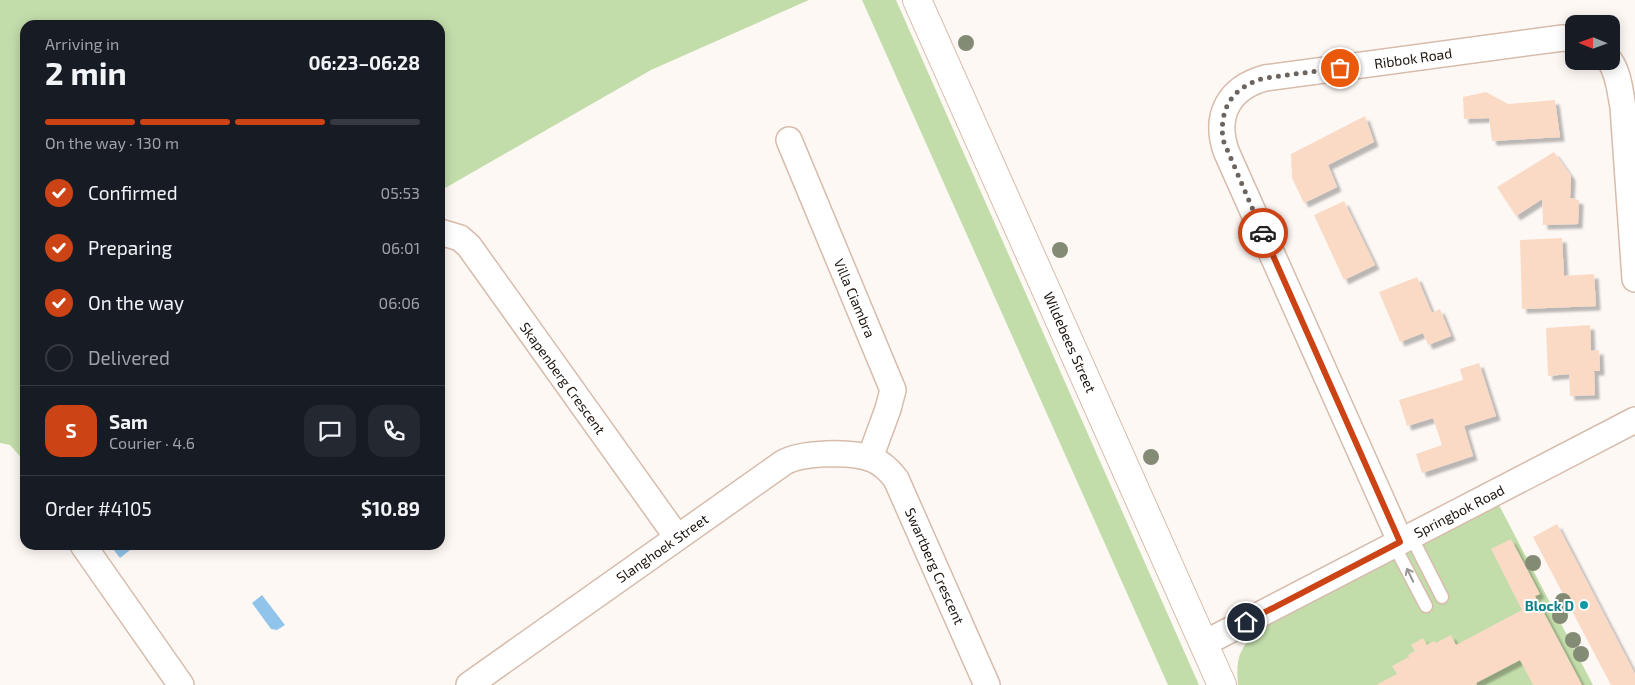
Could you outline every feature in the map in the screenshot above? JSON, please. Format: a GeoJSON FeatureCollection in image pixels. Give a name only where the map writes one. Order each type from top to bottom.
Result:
{"type":"FeatureCollection","features":[{"type":"Feature","properties":{"kind":"street","name":"Wildebees Street"},"geometry":{"type":"LineString","coordinates":[[917,0],[1222,685]]}},
{"type":"Feature","properties":{"kind":"street","name":"Ribbok Road"},"geometry":{"type":"LineString","coordinates":[[1402,541],[1226,151],[1222,134],[1223,116],[1227,105],[1234,95],[1243,87],[1265,78],[1565,38]]}},
{"type":"Feature","properties":{"kind":"street"},"geometry":{"type":"LineString","coordinates":[[1615,70],[1623,107],[1635,279]]}},
{"type":"Feature","properties":{"kind":"street","name":"Villa Ciambra"},"geometry":{"type":"LineString","coordinates":[[789,140],[893,390],[870,458]]}},
{"type":"Feature","properties":{"kind":"street","name":"Skapenberg Crescent"},"geometry":{"type":"LineString","coordinates":[[445,234],[460,238],[469,246],[677,537]]}},
{"type":"Feature","properties":{"kind":"street","name":"Springbok Road"},"geometry":{"type":"LineString","coordinates":[[1203,644],[1635,420]]}},
{"type":"Feature","properties":{"kind":"street","name":"Slanghoek Street"},"geometry":{"type":"LineString","coordinates":[[468,685],[783,463],[795,457],[815,454],[870,458]]}},
{"type":"Feature","properties":{"kind":"street","name":"Swartberg Crescent"},"geometry":{"type":"LineString","coordinates":[[870,458],[888,469],[902,490],[987,685]]}},
{"type":"Feature","properties":{"kind":"street"},"geometry":{"type":"LineString","coordinates":[[86,550],[181,685]]}},
{"type":"Feature","properties":{"kind":"lane"},"geometry":{"type":"LineString","coordinates":[[1402,541],[1442,597]]}},
{"type":"Feature","properties":{"kind":"lane"},"geometry":{"type":"LineString","coordinates":[[1402,541],[1426,606]]}},
{"type":"Feature","properties":{"kind":"green space"},"geometry":{"type":"Polygon","coordinates":[[[0,0],[809,0],[651,70],[445,188],[445,20],[20,20],[20,456],[10,445],[0,443],[0,0]]]}},
{"type":"Feature","properties":{"kind":"green space"},"geometry":{"type":"Polygon","coordinates":[[[862,0],[896,0],[1199,685],[1168,685],[862,0]]]}},
{"type":"Feature","properties":{"kind":"green space"},"geometry":{"type":"Polygon","coordinates":[[[1499,505],[1593,685],[1238,685],[1237,669],[1239,656],[1255,632],[1499,505]]]}},
{"type":"Feature","properties":{"kind":"water"},"geometry":{"type":"Polygon","coordinates":[[[114,550],[130,550],[120,558],[114,550]]]}},
{"type":"Feature","properties":{"kind":"water"},"geometry":{"type":"Polygon","coordinates":[[[262,595],[285,625],[277,630],[271,629],[252,603],[262,595]]]}},
{"type":"Feature","properties":{"kind":"building"},"geometry":{"type":"Polygon","coordinates":[[[1486,92],[1508,104],[1555,100],[1560,137],[1492,141],[1489,118],[1464,119],[1463,97],[1486,92]]]}},
{"type":"Feature","properties":{"kind":"building"},"geometry":{"type":"Polygon","coordinates":[[[1365,116],[1374,142],[1328,165],[1337,187],[1304,203],[1292,178],[1291,154],[1365,116]]]}},
{"type":"Feature","properties":{"kind":"building"},"geometry":{"type":"Polygon","coordinates":[[[1554,152],[1571,176],[1570,198],[1579,200],[1578,224],[1543,225],[1542,199],[1516,216],[1497,187],[1554,152]]]}},
{"type":"Feature","properties":{"kind":"building"},"geometry":{"type":"Polygon","coordinates":[[[1344,201],[1375,265],[1344,280],[1314,215],[1344,201]]]}},
{"type":"Feature","properties":{"kind":"building"},"geometry":{"type":"Polygon","coordinates":[[[1562,238],[1564,276],[1594,274],[1596,306],[1522,309],[1520,240],[1562,238]]]}},
{"type":"Feature","properties":{"kind":"building"},"geometry":{"type":"Polygon","coordinates":[[[1417,277],[1432,313],[1440,309],[1451,336],[1428,345],[1423,333],[1400,342],[1379,292],[1417,277]]]}},
{"type":"Feature","properties":{"kind":"building"},"geometry":{"type":"Polygon","coordinates":[[[1590,325],[1591,351],[1599,350],[1600,371],[1594,371],[1595,395],[1570,396],[1569,374],[1548,376],[1546,328],[1590,325]]]}},
{"type":"Feature","properties":{"kind":"building"},"geometry":{"type":"Polygon","coordinates":[[[1479,363],[1496,416],[1464,426],[1473,456],[1422,473],[1416,454],[1442,445],[1433,418],[1407,426],[1399,400],[1463,380],[1460,369],[1479,363]]]}},
{"type":"Feature","properties":{"kind":"building","name":"Block D"},"geometry":{"type":"Polygon","coordinates":[[[1557,524],[1635,674],[1635,685],[1611,685],[1533,537],[1557,524]]]}},
{"type":"Feature","properties":{"kind":"building"},"geometry":{"type":"Polygon","coordinates":[[[1511,539],[1540,594],[1535,596],[1582,685],[1533,685],[1520,660],[1476,683],[1477,685],[1376,685],[1397,674],[1392,666],[1409,657],[1408,655],[1415,651],[1411,645],[1423,638],[1427,645],[1434,641],[1436,643],[1451,635],[1456,645],[1522,610],[1491,549],[1511,539]]]}},
{"type":"Feature","properties":{"kind":"way so far"},"geometry":{"type":"LineString","coordinates":[[1263,233],[1226,151],[1222,128],[1223,116],[1227,105],[1234,95],[1253,81],[1340,68]]}},
{"type":"Feature","properties":{"kind":"place","name":"Block D"},"geometry":{"type":"Point","coordinates":[1584,605]}},
{"type":"Feature","properties":{"kind":"route"},"geometry":{"type":"LineString","coordinates":[[1246,622],[1400,542],[1263,233]]}}]}
